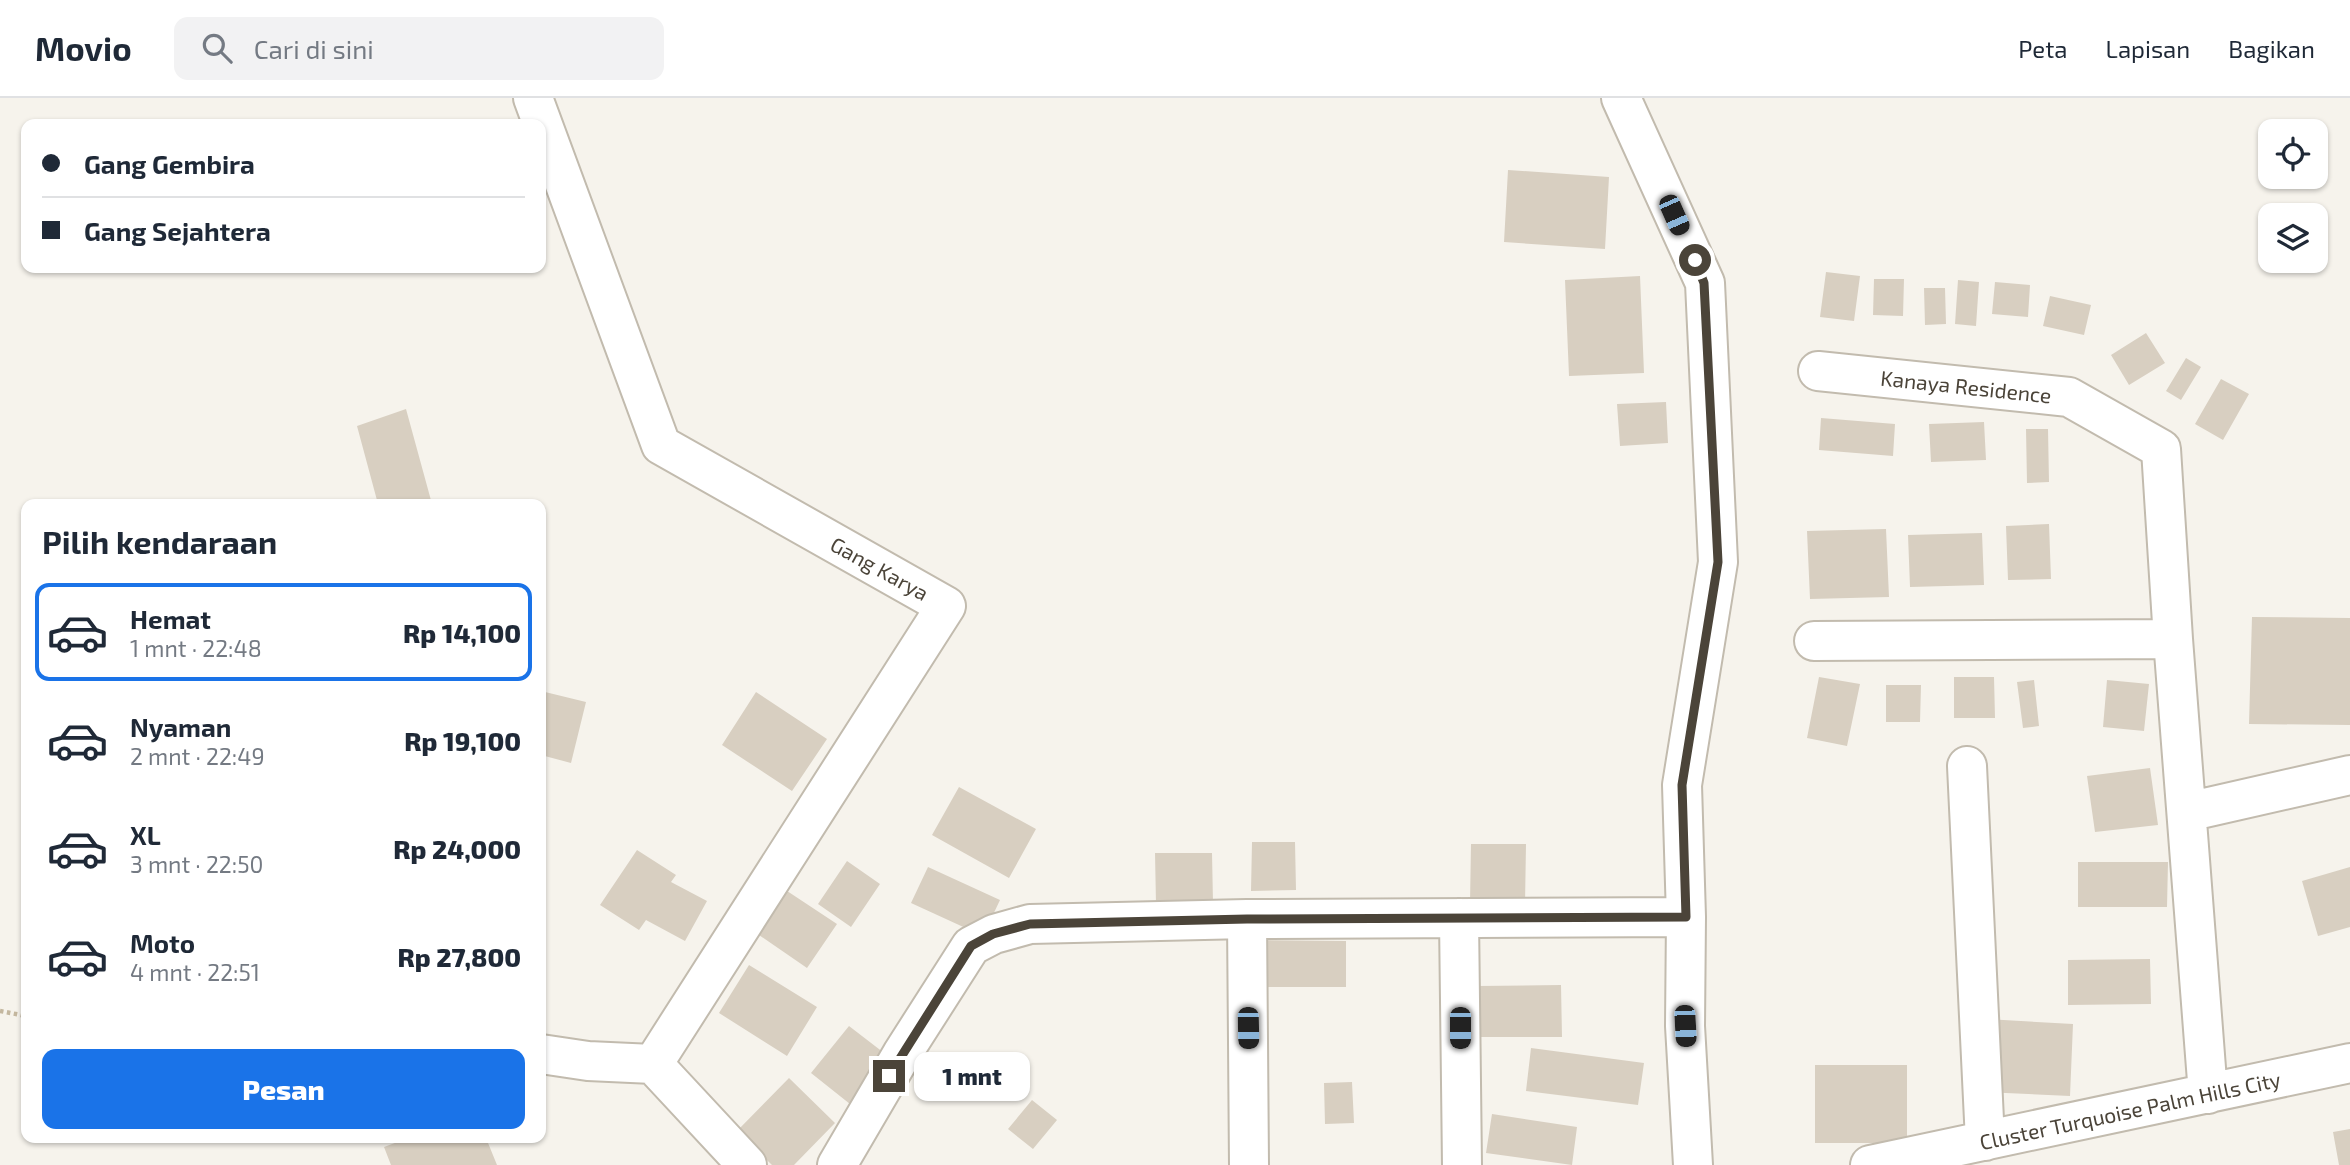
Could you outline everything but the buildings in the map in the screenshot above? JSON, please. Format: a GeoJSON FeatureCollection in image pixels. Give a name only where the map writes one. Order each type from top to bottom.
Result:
{"type":"FeatureCollection","features":[{"type":"Feature","properties":{"kind":"street","name":"Gang Karya"},"geometry":{"type":"LineString","coordinates":[[533,98],[541,119]]}},
{"type":"Feature","properties":{"kind":"street"},"geometry":{"type":"LineString","coordinates":[[1621,98],[1704,283],[1718,562],[1682,785],[1686,917],[1685,1026],[1693,1165]]}},
{"type":"Feature","properties":{"kind":"street","name":"Gang Karya"},"geometry":{"type":"LineString","coordinates":[[546,133],[661,445],[946,606],[653,1064]]}},
{"type":"Feature","properties":{"kind":"street","name":"Kanaya Residence"},"geometry":{"type":"LineString","coordinates":[[1818,372],[2069,397],[2161,449],[2173,639]]}},
{"type":"Feature","properties":{"kind":"street"},"geometry":{"type":"LineString","coordinates":[[1814,641],[2173,639],[2208,1094]]}},
{"type":"Feature","properties":{"kind":"street"},"geometry":{"type":"LineString","coordinates":[[1967,766],[1985,1141]]}},
{"type":"Feature","properties":{"kind":"street"},"geometry":{"type":"LineString","coordinates":[[2187,812],[2350,775]]}},
{"type":"Feature","properties":{"kind":"street"},"geometry":{"type":"LineString","coordinates":[[837,1165],[902,1054],[971,946],[993,934],[1030,924],[1247,919],[1686,917]]}},
{"type":"Feature","properties":{"kind":"street"},"geometry":{"type":"LineString","coordinates":[[1459,918],[1462,1165]]}},
{"type":"Feature","properties":{"kind":"street"},"geometry":{"type":"LineString","coordinates":[[1247,919],[1249,1165]]}},
{"type":"Feature","properties":{"kind":"street"},"geometry":{"type":"LineString","coordinates":[[546,1055],[588,1061],[653,1064],[747,1165]]}},
{"type":"Feature","properties":{"kind":"street","name":"Cluster Turquoise Palm Hills City"},"geometry":{"type":"LineString","coordinates":[[1870,1165],[2350,1063]]}},
{"type":"Feature","properties":{"kind":"path"},"geometry":{"type":"LineString","coordinates":[[0,1011],[21,1015]]}},
{"type":"Feature","properties":{"kind":"route"},"geometry":{"type":"LineString","coordinates":[[889,1076],[971,946],[993,934],[1030,924],[1247,919],[1686,917],[1682,785],[1718,562],[1713,419],[1704,283],[1695,260]]}}]}
